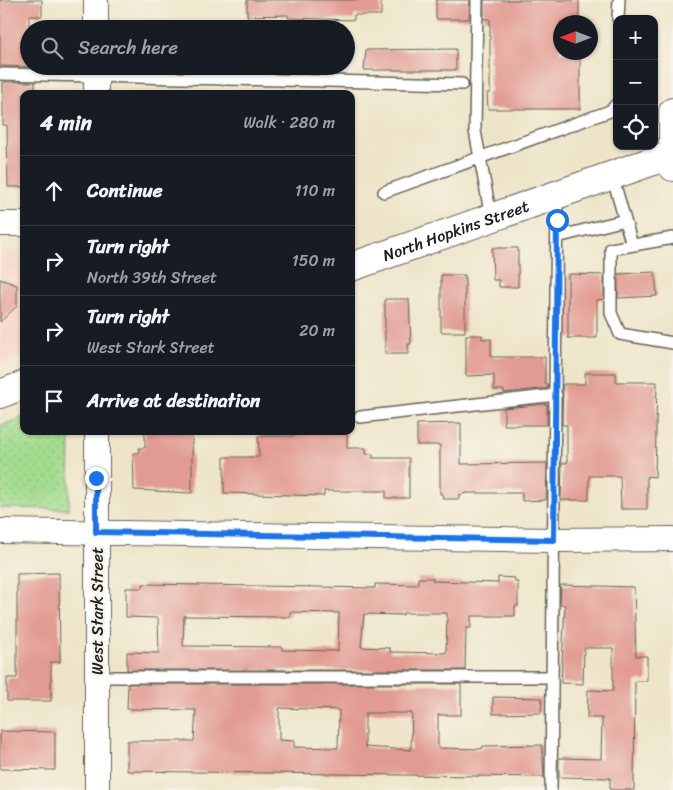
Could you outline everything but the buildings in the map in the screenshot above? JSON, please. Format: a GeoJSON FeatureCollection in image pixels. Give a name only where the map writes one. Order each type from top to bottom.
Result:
{"type":"FeatureCollection","features":[{"type":"Feature","properties":{"kind":"main road"},"geometry":{"type":"LineString","coordinates":[[673,112],[673,167]]}},
{"type":"Feature","properties":{"kind":"main road","name":"North Hopkins Street"},"geometry":{"type":"LineString","coordinates":[[355,266],[673,154]]}},
{"type":"Feature","properties":{"kind":"main road"},"geometry":{"type":"LineString","coordinates":[[0,394],[20,386]]}},
{"type":"Feature","properties":{"kind":"street"},"geometry":{"type":"LineString","coordinates":[[96,0],[96,20]]}},
{"type":"Feature","properties":{"kind":"street"},"geometry":{"type":"LineString","coordinates":[[0,224],[20,224]]}},
{"type":"Feature","properties":{"kind":"street","name":"West Stark Street"},"geometry":{"type":"LineString","coordinates":[[97,435],[97,790]]}},
{"type":"Feature","properties":{"kind":"street"},"geometry":{"type":"LineString","coordinates":[[0,531],[554,540],[673,539]]}},
{"type":"Feature","properties":{"kind":"lane"},"geometry":{"type":"LineString","coordinates":[[477,0],[475,131],[491,217]]}},
{"type":"Feature","properties":{"kind":"lane"},"geometry":{"type":"LineString","coordinates":[[618,15],[619,0]]}},
{"type":"Feature","properties":{"kind":"lane"},"geometry":{"type":"LineString","coordinates":[[0,74],[20,75]]}},
{"type":"Feature","properties":{"kind":"lane"},"geometry":{"type":"LineString","coordinates":[[24,75],[96,78],[462,84]]}},
{"type":"Feature","properties":{"kind":"lane"},"geometry":{"type":"LineString","coordinates":[[384,192],[610,112],[616,105]]}},
{"type":"Feature","properties":{"kind":"lane"},"geometry":{"type":"LineString","coordinates":[[612,175],[632,245]]}},
{"type":"Feature","properties":{"kind":"lane"},"geometry":{"type":"LineString","coordinates":[[551,790],[557,194]]}},
{"type":"Feature","properties":{"kind":"lane"},"geometry":{"type":"LineString","coordinates":[[557,237],[625,220]]}},
{"type":"Feature","properties":{"kind":"lane"},"geometry":{"type":"LineString","coordinates":[[673,238],[611,249],[612,313],[620,334],[673,343]]}},
{"type":"Feature","properties":{"kind":"lane"},"geometry":{"type":"LineString","coordinates":[[360,416],[556,395]]}},
{"type":"Feature","properties":{"kind":"lane"},"geometry":{"type":"LineString","coordinates":[[97,677],[552,677]]}},
{"type":"Feature","properties":{"kind":"shaded area"},"geometry":{"type":"Polygon","coordinates":[[[0,251],[20,251],[20,356],[0,364],[0,251]]]}},
{"type":"Feature","properties":{"kind":"green space"},"geometry":{"type":"Polygon","coordinates":[[[20,418],[20,435],[70,435],[69,509],[0,508],[0,426],[20,418]]]}},
{"type":"Feature","properties":{"kind":"route"},"geometry":{"type":"LineString","coordinates":[[96,478],[96,532],[554,540],[557,220]]}}]}
